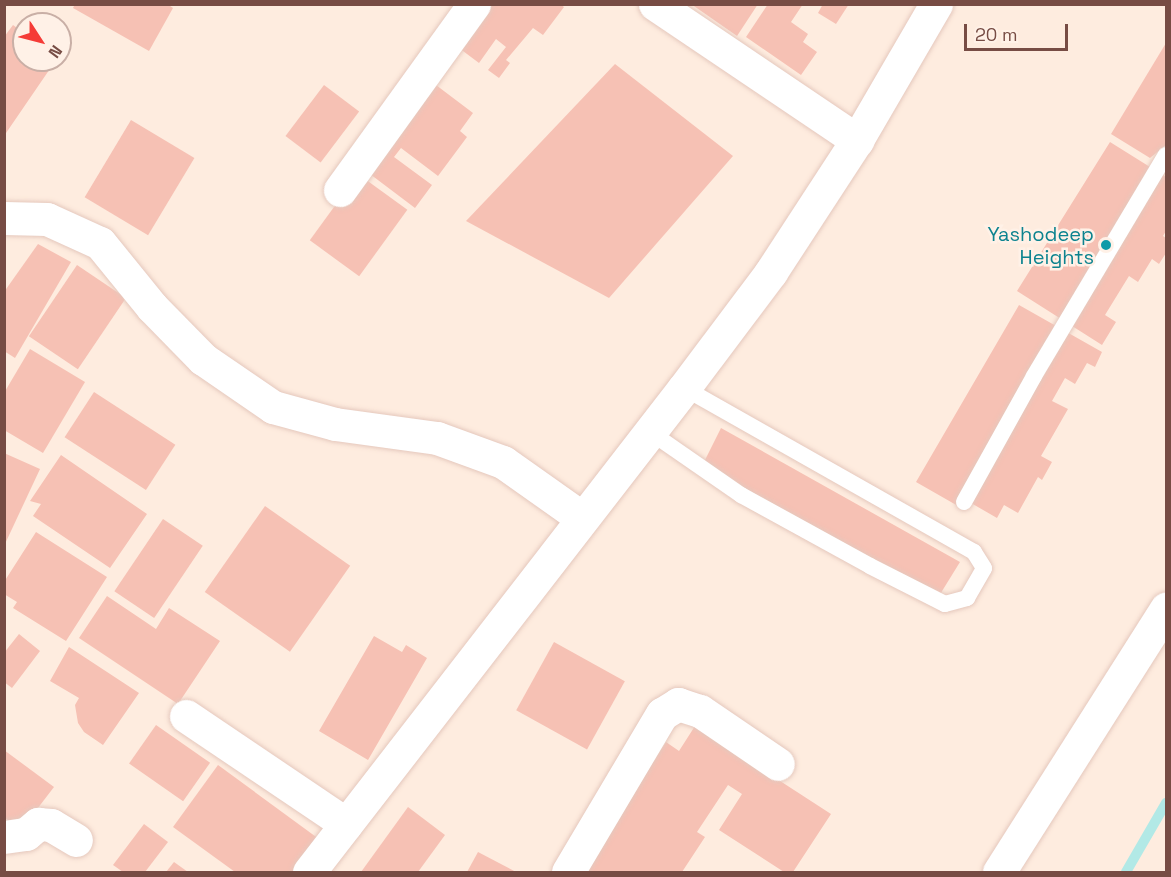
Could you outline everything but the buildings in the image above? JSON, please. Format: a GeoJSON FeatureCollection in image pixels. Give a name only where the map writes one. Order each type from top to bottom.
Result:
{"type":"FeatureCollection","features":[{"type":"Feature","properties":{"kind":"street"},"geometry":{"type":"LineString","coordinates":[[340,190],[474,4]]}},
{"type":"Feature","properties":{"kind":"street"},"geometry":{"type":"LineString","coordinates":[[655,4],[856,140]]}},
{"type":"Feature","properties":{"kind":"street"},"geometry":{"type":"LineString","coordinates":[[309,873],[771,272],[856,140],[936,4]]}},
{"type":"Feature","properties":{"kind":"street"},"geometry":{"type":"LineString","coordinates":[[4,218],[47,219],[100,243],[152,307],[203,359],[273,407],[335,424],[437,438],[503,462],[582,518]]}},
{"type":"Feature","properties":{"kind":"street"},"geometry":{"type":"LineString","coordinates":[[999,873],[1167,609]]}},
{"type":"Feature","properties":{"kind":"street"},"geometry":{"type":"LineString","coordinates":[[568,873],[662,714],[678,704],[700,711],[778,764]]}},
{"type":"Feature","properties":{"kind":"street"},"geometry":{"type":"LineString","coordinates":[[186,716],[346,824]]}},
{"type":"Feature","properties":{"kind":"street"},"geometry":{"type":"LineString","coordinates":[[4,837],[26,834],[38,824],[51,825],[76,840]]}},
{"type":"Feature","properties":{"kind":"lane"},"geometry":{"type":"LineString","coordinates":[[964,502],[1034,376],[1167,155]]}},
{"type":"Feature","properties":{"kind":"lane"},"geometry":{"type":"LineString","coordinates":[[650,432],[741,495],[870,566],[945,604],[967,598],[984,568],[974,552],[684,388]]}},
{"type":"Feature","properties":{"kind":"waterway"},"geometry":{"type":"LineString","coordinates":[[1126,872],[1166,803]]}},
{"type":"Feature","properties":{"kind":"place","name":"Yashodeep Heights"},"geometry":{"type":"Point","coordinates":[1106,245]}}]}
